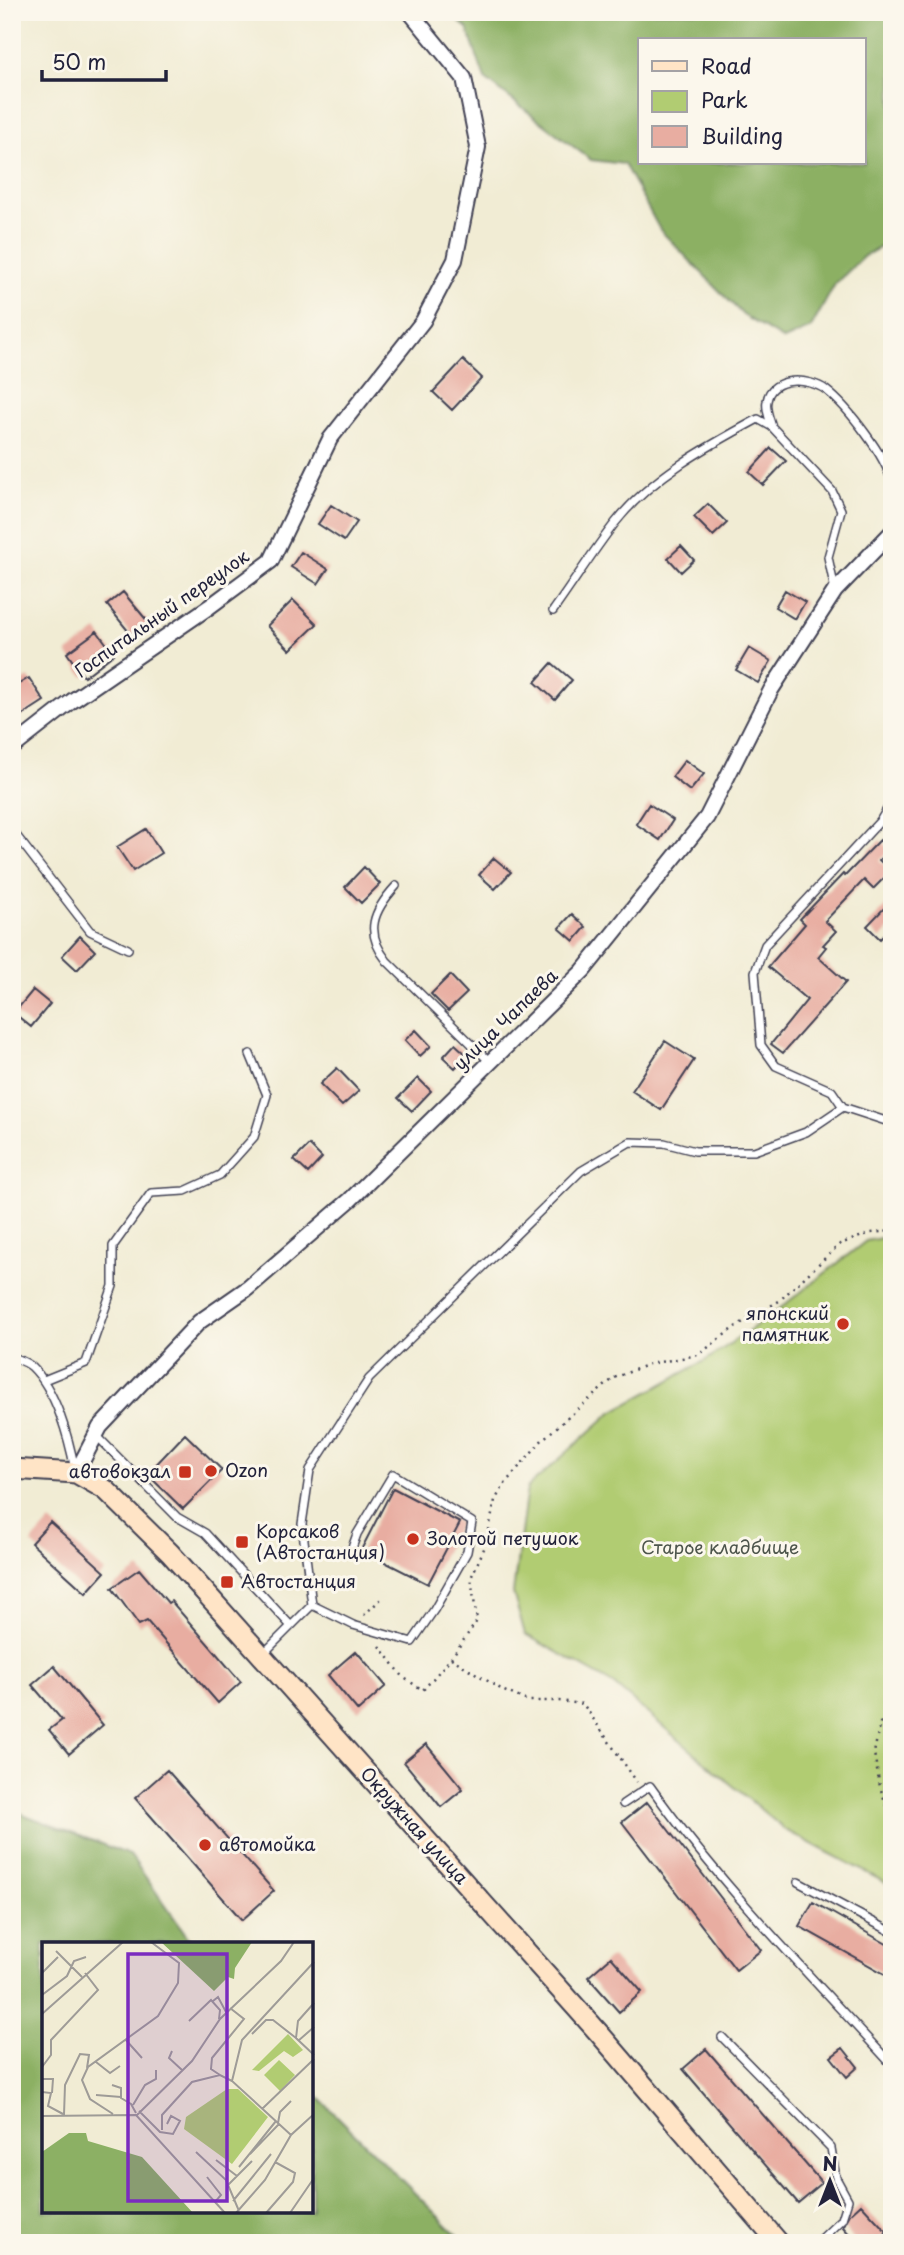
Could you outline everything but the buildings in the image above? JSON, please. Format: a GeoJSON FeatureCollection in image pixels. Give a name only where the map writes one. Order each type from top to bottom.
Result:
{"type":"FeatureCollection","features":[{"type":"Feature","properties":{"kind":"main road","name":"Окружная улица"},"geometry":{"type":"LineString","coordinates":[[12,1469],[76,1473],[106,1490],[170,1553],[589,2022],[779,2243]]}},
{"type":"Feature","properties":{"kind":"street","name":"Госпитальный переулок"},"geometry":{"type":"LineString","coordinates":[[12,748],[72,701],[271,561],[330,439],[424,321],[455,260],[478,147],[464,78],[410,12]]}},
{"type":"Feature","properties":{"kind":"street","name":"улица Чапаева"},"geometry":{"type":"LineString","coordinates":[[76,1473],[100,1427],[199,1322],[248,1287],[350,1200],[583,971],[707,817],[771,690],[835,591],[892,532]]}},
{"type":"Feature","properties":{"kind":"lane"},"geometry":{"type":"LineString","coordinates":[[772,428],[766,403],[769,393],[779,384],[810,381],[825,389],[876,448],[889,470],[892,482]]}},
{"type":"Feature","properties":{"kind":"lane"},"geometry":{"type":"LineString","coordinates":[[554,611],[616,521],[671,471],[705,447],[758,419],[772,428],[832,491],[841,510],[828,557],[835,591]]}},
{"type":"Feature","properties":{"kind":"lane"},"geometry":{"type":"LineString","coordinates":[[892,801],[880,821],[765,945],[755,972],[761,1045],[776,1066],[832,1091],[843,1107],[892,1123]]}},
{"type":"Feature","properties":{"kind":"lane"},"geometry":{"type":"LineString","coordinates":[[12,830],[90,931],[128,949]]}},
{"type":"Feature","properties":{"kind":"lane"},"geometry":{"type":"LineString","coordinates":[[396,886],[382,901],[373,923],[375,947],[490,1062]]}},
{"type":"Feature","properties":{"kind":"lane"},"geometry":{"type":"LineString","coordinates":[[44,1380],[86,1363],[113,1286],[113,1246],[151,1193],[185,1191],[220,1175],[254,1137],[267,1095],[250,1054]]}},
{"type":"Feature","properties":{"kind":"lane"},"geometry":{"type":"LineString","coordinates":[[312,1605],[302,1524],[310,1470],[369,1379],[581,1171],[630,1142],[664,1143],[695,1151],[754,1151],[806,1132],[843,1107]]}},
{"type":"Feature","properties":{"kind":"lane"},"geometry":{"type":"LineString","coordinates":[[12,1357],[30,1365],[44,1380],[68,1437],[76,1473]]}},
{"type":"Feature","properties":{"kind":"lane"},"geometry":{"type":"LineString","coordinates":[[96,1435],[177,1517],[205,1533],[291,1626]]}},
{"type":"Feature","properties":{"kind":"lane"},"geometry":{"type":"LineString","coordinates":[[312,1605],[353,1625],[412,1643],[435,1610],[467,1552],[472,1522],[393,1474],[357,1534],[352,1548]]}},
{"type":"Feature","properties":{"kind":"lane"},"geometry":{"type":"LineString","coordinates":[[262,1656],[312,1605]]}},
{"type":"Feature","properties":{"kind":"lane"},"geometry":{"type":"LineString","coordinates":[[623,1804],[650,1786],[674,1820],[766,1929],[892,2065]]}},
{"type":"Feature","properties":{"kind":"lane"},"geometry":{"type":"LineString","coordinates":[[799,1882],[892,1932]]}},
{"type":"Feature","properties":{"kind":"lane"},"geometry":{"type":"LineString","coordinates":[[722,2037],[831,2148],[836,2178],[848,2200],[842,2219],[817,2243]]}},
{"type":"Feature","properties":{"kind":"path"},"geometry":{"type":"LineString","coordinates":[[384,1596],[353,1625],[382,1648],[404,1678],[423,1690],[451,1658],[477,1621],[471,1578],[486,1544],[495,1500],[507,1481],[543,1439],[614,1378],[649,1364],[698,1355],[735,1327],[779,1301],[840,1244],[871,1233],[892,1231]]}},
{"type":"Feature","properties":{"kind":"path"},"geometry":{"type":"LineString","coordinates":[[451,1658],[504,1691],[528,1702],[559,1701],[583,1704],[639,1785]]}},
{"type":"Feature","properties":{"kind":"path"},"geometry":{"type":"LineString","coordinates":[[892,1713],[880,1723],[874,1753],[880,1787],[892,1821]]}},
{"type":"Feature","properties":{"kind":"green space"},"geometry":{"type":"Polygon","coordinates":[[[447,12],[892,12],[892,241],[864,256],[835,284],[811,328],[784,340],[743,315],[660,230],[624,164],[591,160],[485,79],[467,28],[447,12]]]}},
{"type":"Feature","properties":{"kind":"green space","name":"Старое кладбище"},"geometry":{"type":"Polygon","coordinates":[[[892,1236],[892,1886],[785,1830],[613,1684],[525,1634],[513,1593],[527,1488],[612,1412],[708,1359],[774,1313],[866,1241],[892,1236]]]}},
{"type":"Feature","properties":{"kind":"green space"},"geometry":{"type":"Polygon","coordinates":[[[12,1810],[130,1855],[191,1942],[42,1942],[42,2213],[313,2213],[313,2092],[465,2243],[12,2243],[12,1810]]]}},
{"type":"Feature","properties":{"kind":"place","name":"японский памятник"},"geometry":{"type":"Point","coordinates":[843,1324]}},
{"type":"Feature","properties":{"kind":"place","name":"Ozon"},"geometry":{"type":"Point","coordinates":[211,1471]}},
{"type":"Feature","properties":{"kind":"place","name":"автовокзал"},"geometry":{"type":"Point","coordinates":[185,1472]}},
{"type":"Feature","properties":{"kind":"place","name":"Золотой петушок"},"geometry":{"type":"Point","coordinates":[413,1539]}},
{"type":"Feature","properties":{"kind":"place","name":"Корсаков (Автостанция)"},"geometry":{"type":"Point","coordinates":[242,1542]}},
{"type":"Feature","properties":{"kind":"place","name":"Автостанция"},"geometry":{"type":"Point","coordinates":[227,1582]}},
{"type":"Feature","properties":{"kind":"place","name":"автомойка"},"geometry":{"type":"Point","coordinates":[205,1845]}}]}
